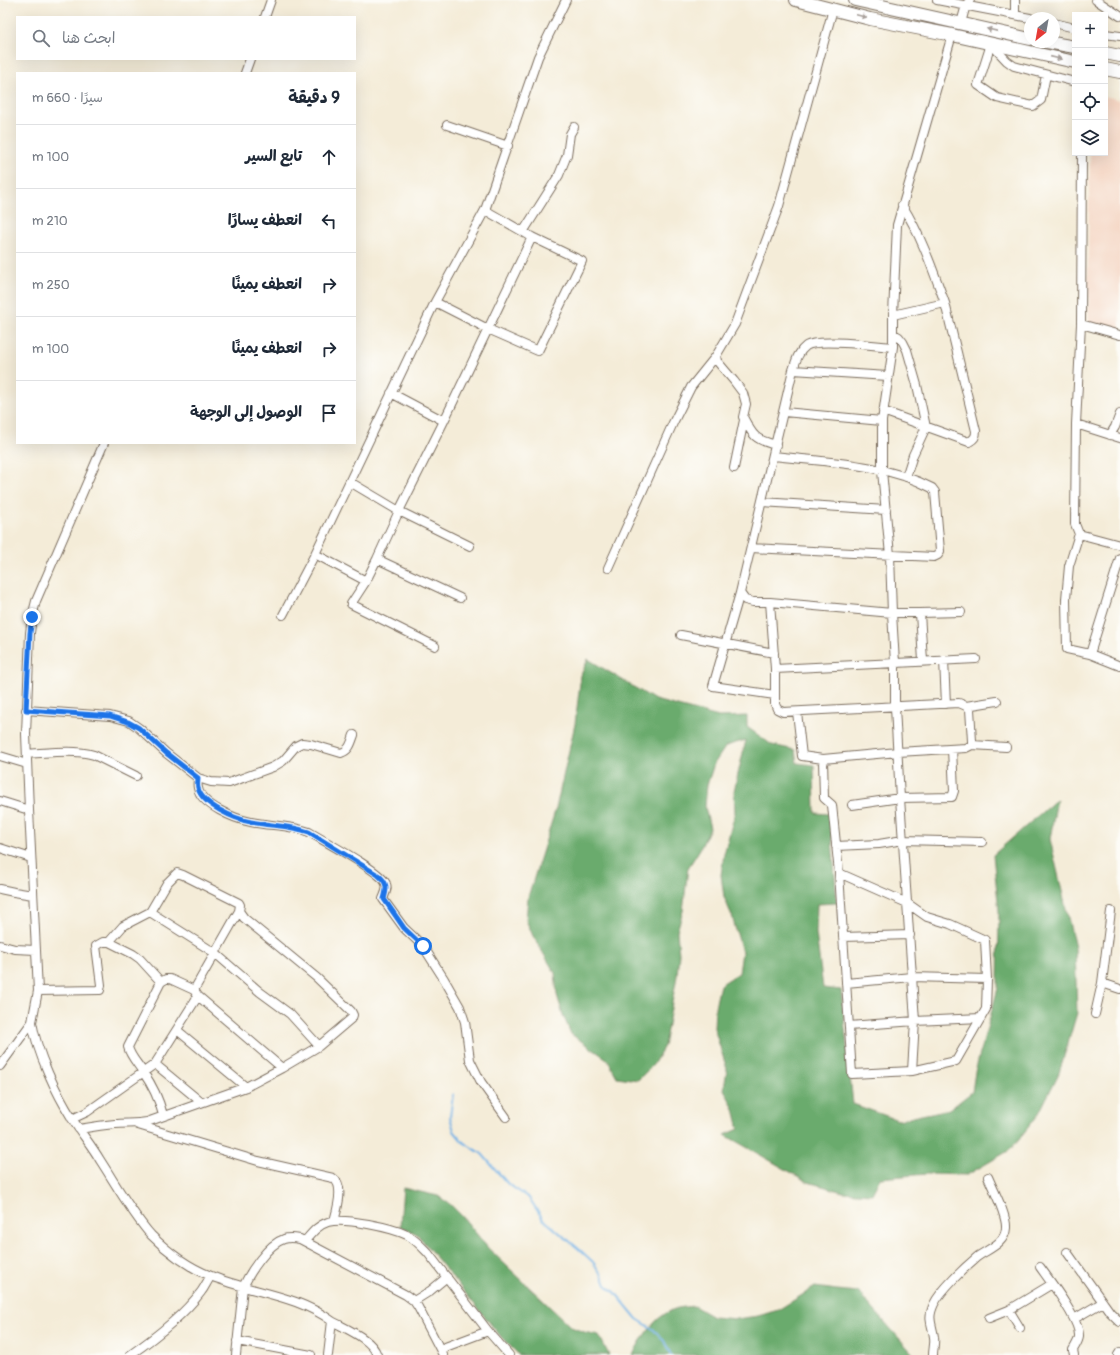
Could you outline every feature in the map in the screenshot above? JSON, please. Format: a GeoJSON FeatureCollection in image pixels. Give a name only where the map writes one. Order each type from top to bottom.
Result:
{"type":"FeatureCollection","features":[{"type":"Feature","properties":{"kind":"highway"},"geometry":{"type":"LineString","coordinates":[[796,0],[870,19],[1072,61]]}},
{"type":"Feature","properties":{"kind":"highway"},"geometry":{"type":"LineString","coordinates":[[855,0],[1024,38]]}},
{"type":"Feature","properties":{"kind":"highway"},"geometry":{"type":"LineString","coordinates":[[1060,44],[1072,46]]}},
{"type":"Feature","properties":{"kind":"highway"},"geometry":{"type":"LineString","coordinates":[[1108,54],[1120,56]]}},
{"type":"Feature","properties":{"kind":"highway"},"geometry":{"type":"LineString","coordinates":[[1108,69],[1120,72]]}},
{"type":"Feature","properties":{"kind":"street"},"geometry":{"type":"LineString","coordinates":[[265,16],[271,0]]}},
{"type":"Feature","properties":{"kind":"street"},"geometry":{"type":"LineString","coordinates":[[283,615],[350,482],[435,302],[485,210],[538,56],[566,0]]}},
{"type":"Feature","properties":{"kind":"street"},"geometry":{"type":"LineString","coordinates":[[936,0],[968,3],[1024,17]]}},
{"type":"Feature","properties":{"kind":"street"},"geometry":{"type":"LineString","coordinates":[[1015,0],[1015,15]]}},
{"type":"Feature","properties":{"kind":"street"},"geometry":{"type":"LineString","coordinates":[[1096,0],[1120,16]]}},
{"type":"Feature","properties":{"kind":"street"},"geometry":{"type":"LineString","coordinates":[[961,23],[968,3]]}},
{"type":"Feature","properties":{"kind":"street"},"geometry":{"type":"LineString","coordinates":[[608,568],[690,387],[716,356],[735,324],[779,206],[833,9]]}},
{"type":"Feature","properties":{"kind":"street"},"geometry":{"type":"LineString","coordinates":[[1060,24],[1072,27]]}},
{"type":"Feature","properties":{"kind":"street"},"geometry":{"type":"LineString","coordinates":[[1108,34],[1120,36]]}},
{"type":"Feature","properties":{"kind":"street"},"geometry":{"type":"LineString","coordinates":[[912,1071],[916,1021],[900,798],[895,707],[895,663],[890,555],[882,471],[882,421],[894,334],[893,315],[897,225],[952,35]]}},
{"type":"Feature","properties":{"kind":"street"},"geometry":{"type":"LineString","coordinates":[[1046,75],[1041,100],[1033,106],[998,98],[978,85],[991,44],[1011,64],[1072,81]]}},
{"type":"Feature","properties":{"kind":"street"},"geometry":{"type":"LineString","coordinates":[[245,72],[250,60]]}},
{"type":"Feature","properties":{"kind":"street"},"geometry":{"type":"LineString","coordinates":[[447,125],[508,146]]}},
{"type":"Feature","properties":{"kind":"street"},"geometry":{"type":"LineString","coordinates":[[523,232],[559,175],[567,155],[570,134],[574,126]]}},
{"type":"Feature","properties":{"kind":"street"},"geometry":{"type":"LineString","coordinates":[[1082,156],[1081,324],[1076,424],[1075,524],[1079,534],[1069,566],[1066,599],[1067,650],[1090,654],[1120,666]]}},
{"type":"Feature","properties":{"kind":"street"},"geometry":{"type":"LineString","coordinates":[[883,411],[969,442],[974,440],[976,436],[938,282],[913,222],[902,206]]}},
{"type":"Feature","properties":{"kind":"street"},"geometry":{"type":"LineString","coordinates":[[435,302],[488,329],[538,351],[582,261],[532,237],[485,210]]}},
{"type":"Feature","properties":{"kind":"street"},"geometry":{"type":"LineString","coordinates":[[435,646],[351,604],[366,581],[377,559],[532,237]]}},
{"type":"Feature","properties":{"kind":"street"},"geometry":{"type":"LineString","coordinates":[[893,315],[944,303]]}},
{"type":"Feature","properties":{"kind":"street"},"geometry":{"type":"LineString","coordinates":[[1081,324],[1120,335]]}},
{"type":"Feature","properties":{"kind":"street"},"geometry":{"type":"LineString","coordinates":[[894,334],[899,337],[907,350],[917,385],[926,427],[913,455],[906,477]]}},
{"type":"Feature","properties":{"kind":"street"},"geometry":{"type":"LineString","coordinates":[[775,696],[713,686],[740,593],[797,356],[801,350],[813,342],[893,347]]}},
{"type":"Feature","properties":{"kind":"street"},"geometry":{"type":"LineString","coordinates":[[716,356],[717,361],[743,393],[746,404],[734,468]]}},
{"type":"Feature","properties":{"kind":"street"},"geometry":{"type":"LineString","coordinates":[[793,370],[888,376]]}},
{"type":"Feature","properties":{"kind":"street"},"geometry":{"type":"LineString","coordinates":[[391,394],[444,421]]}},
{"type":"Feature","properties":{"kind":"street"},"geometry":{"type":"LineString","coordinates":[[784,412],[882,421]]}},
{"type":"Feature","properties":{"kind":"street"},"geometry":{"type":"LineString","coordinates":[[1110,435],[1120,414]]}},
{"type":"Feature","properties":{"kind":"street"},"geometry":{"type":"LineString","coordinates":[[744,420],[752,434],[763,442],[776,445]]}},
{"type":"Feature","properties":{"kind":"street"},"geometry":{"type":"LineString","coordinates":[[1076,424],[1120,438]]}},
{"type":"Feature","properties":{"kind":"street"},"geometry":{"type":"LineString","coordinates":[[104,444],[36,601],[30,633],[26,710],[28,810],[32,858],[38,992],[32,1022],[34,1035],[59,1094],[72,1118],[150,1233],[177,1257],[211,1276],[243,1287],[274,1294],[300,1303],[321,1313],[368,1342],[374,1347],[377,1355]]}},
{"type":"Feature","properties":{"kind":"street"},"geometry":{"type":"LineString","coordinates":[[751,548],[934,557],[938,555],[940,550],[935,492],[932,488],[906,477],[864,467],[773,456]]}},
{"type":"Feature","properties":{"kind":"street"},"geometry":{"type":"LineString","coordinates":[[350,482],[399,511],[470,546]]}},
{"type":"Feature","properties":{"kind":"street"},"geometry":{"type":"LineString","coordinates":[[762,502],[886,510]]}},
{"type":"Feature","properties":{"kind":"street"},"geometry":{"type":"LineString","coordinates":[[1079,534],[1120,545]]}},
{"type":"Feature","properties":{"kind":"street"},"geometry":{"type":"LineString","coordinates":[[315,554],[366,581]]}},
{"type":"Feature","properties":{"kind":"street"},"geometry":{"type":"LineString","coordinates":[[1090,654],[1120,558]]}},
{"type":"Feature","properties":{"kind":"street"},"geometry":{"type":"LineString","coordinates":[[377,559],[460,598]]}},
{"type":"Feature","properties":{"kind":"street"},"geometry":{"type":"LineString","coordinates":[[740,593],[742,598],[753,602],[770,602],[892,613],[961,612]]}},
{"type":"Feature","properties":{"kind":"street"},"geometry":{"type":"LineString","coordinates":[[770,602],[775,669],[775,704],[778,709],[783,712],[797,712],[959,703],[970,709],[972,745]]}},
{"type":"Feature","properties":{"kind":"street"},"geometry":{"type":"LineString","coordinates":[[920,613],[923,661]]}},
{"type":"Feature","properties":{"kind":"street"},"geometry":{"type":"LineString","coordinates":[[682,635],[774,652]]}},
{"type":"Feature","properties":{"kind":"street"},"geometry":{"type":"LineString","coordinates":[[775,669],[976,659]]}},
{"type":"Feature","properties":{"kind":"street"},"geometry":{"type":"LineString","coordinates":[[944,660],[946,704]]}},
{"type":"Feature","properties":{"kind":"street"},"geometry":{"type":"LineString","coordinates":[[966,706],[997,701]]}},
{"type":"Feature","properties":{"kind":"street"},"geometry":{"type":"LineString","coordinates":[[26,710],[110,716],[128,722],[139,728],[166,753],[198,778],[223,784],[237,781],[273,767],[283,761],[296,746],[302,743],[311,744],[341,753],[345,752],[349,748],[354,735]]}},
{"type":"Feature","properties":{"kind":"street"},"geometry":{"type":"LineString","coordinates":[[797,712],[802,756],[823,759],[898,752],[966,748],[972,745],[1006,747]]}},
{"type":"Feature","properties":{"kind":"street"},"geometry":{"type":"LineString","coordinates":[[852,805],[900,798],[952,796],[954,790],[952,749]]}},
{"type":"Feature","properties":{"kind":"street"},"geometry":{"type":"LineString","coordinates":[[27,754],[55,752],[88,753],[136,776]]}},
{"type":"Feature","properties":{"kind":"street"},"geometry":{"type":"LineString","coordinates":[[0,756],[27,764]]}},
{"type":"Feature","properties":{"kind":"street"},"geometry":{"type":"LineString","coordinates":[[823,759],[824,798],[832,805],[839,873],[852,1074],[912,1071],[956,1061],[986,1009],[987,979],[985,940],[950,924],[926,917],[907,902],[839,873]]}},
{"type":"Feature","properties":{"kind":"street"},"geometry":{"type":"LineString","coordinates":[[198,778],[198,787],[204,799],[217,808],[248,821],[309,832],[371,870],[384,880],[387,890],[384,899],[404,928],[423,946],[444,978],[460,1007],[465,1022],[470,1060],[481,1082],[506,1117]]}},
{"type":"Feature","properties":{"kind":"street"},"geometry":{"type":"LineString","coordinates":[[0,801],[28,810]]}},
{"type":"Feature","properties":{"kind":"street"},"geometry":{"type":"LineString","coordinates":[[836,846],[878,844],[903,840],[982,842]]}},
{"type":"Feature","properties":{"kind":"street"},"geometry":{"type":"LineString","coordinates":[[0,848],[32,858]]}},
{"type":"Feature","properties":{"kind":"street"},"geometry":{"type":"LineString","coordinates":[[72,1118],[87,1112],[155,1064],[177,1030],[215,952],[239,911],[240,905],[239,903],[177,873],[166,883],[150,912],[123,926],[109,942]]}},
{"type":"Feature","properties":{"kind":"street"},"geometry":{"type":"LineString","coordinates":[[0,888],[33,895]]}},
{"type":"Feature","properties":{"kind":"street"},"geometry":{"type":"LineString","coordinates":[[79,1129],[147,1122],[163,1115],[246,1087],[319,1046],[352,1018],[353,1015],[351,1011],[317,978],[244,918],[239,911]]}},
{"type":"Feature","properties":{"kind":"street"},"geometry":{"type":"LineString","coordinates":[[1095,1014],[1102,983],[1111,911]]}},
{"type":"Feature","properties":{"kind":"street"},"geometry":{"type":"LineString","coordinates":[[150,912],[215,952],[260,992],[290,1014],[319,1046]]}},
{"type":"Feature","properties":{"kind":"street"},"geometry":{"type":"LineString","coordinates":[[843,937],[910,935]]}},
{"type":"Feature","properties":{"kind":"street"},"geometry":{"type":"LineString","coordinates":[[38,992],[100,990],[102,985],[96,946],[103,942],[109,942],[133,954],[140,959],[161,982]]}},
{"type":"Feature","properties":{"kind":"street"},"geometry":{"type":"LineString","coordinates":[[0,945],[36,950]]}},
{"type":"Feature","properties":{"kind":"street"},"geometry":{"type":"LineString","coordinates":[[846,983],[912,977],[987,979]]}},
{"type":"Feature","properties":{"kind":"street"},"geometry":{"type":"LineString","coordinates":[[163,1115],[157,1095],[129,1052],[128,1047],[161,982],[166,979],[170,979],[196,993],[282,1068]]}},
{"type":"Feature","properties":{"kind":"street"},"geometry":{"type":"LineString","coordinates":[[1102,983],[1120,989]]}},
{"type":"Feature","properties":{"kind":"street"},"geometry":{"type":"LineString","coordinates":[[849,1026],[981,1018]]}},
{"type":"Feature","properties":{"kind":"street"},"geometry":{"type":"LineString","coordinates":[[0,1066],[32,1022]]}},
{"type":"Feature","properties":{"kind":"street"},"geometry":{"type":"LineString","coordinates":[[177,1030],[246,1087]]}},
{"type":"Feature","properties":{"kind":"street"},"geometry":{"type":"LineString","coordinates":[[155,1064],[200,1102]]}},
{"type":"Feature","properties":{"kind":"street"},"geometry":{"type":"LineString","coordinates":[[136,1124],[258,1161],[333,1178],[338,1182],[339,1190],[334,1221]]}},
{"type":"Feature","properties":{"kind":"street"},"geometry":{"type":"LineString","coordinates":[[933,1355],[934,1340],[930,1320],[935,1302],[962,1271],[1003,1238],[1006,1228],[1004,1213],[988,1177]]}},
{"type":"Feature","properties":{"kind":"street"},"geometry":{"type":"LineString","coordinates":[[305,1241],[321,1225],[334,1221],[379,1226],[407,1235],[418,1242],[488,1331],[509,1355]]}},
{"type":"Feature","properties":{"kind":"street"},"geometry":{"type":"LineString","coordinates":[[236,1355],[243,1287],[259,1260],[280,1241],[291,1238],[305,1241],[399,1290],[414,1301],[442,1352],[488,1331]]}},
{"type":"Feature","properties":{"kind":"street"},"geometry":{"type":"LineString","coordinates":[[1067,1252],[1110,1312],[1120,1322]]}},
{"type":"Feature","properties":{"kind":"street"},"geometry":{"type":"LineString","coordinates":[[1040,1267],[1074,1319],[1079,1334],[1079,1339],[1073,1350],[1074,1355]]}},
{"type":"Feature","properties":{"kind":"street"},"geometry":{"type":"LineString","coordinates":[[130,1355],[159,1335],[183,1312],[201,1292],[211,1276]]}},
{"type":"Feature","properties":{"kind":"street"},"geometry":{"type":"LineString","coordinates":[[414,1301],[430,1291],[447,1277]]}},
{"type":"Feature","properties":{"kind":"street"},"geometry":{"type":"LineString","coordinates":[[989,1318],[1009,1310],[1052,1284]]}},
{"type":"Feature","properties":{"kind":"street"},"geometry":{"type":"LineString","coordinates":[[1074,1319],[1103,1302]]}},
{"type":"Feature","properties":{"kind":"street"},"geometry":{"type":"LineString","coordinates":[[1009,1310],[1020,1328]]}},
{"type":"Feature","properties":{"kind":"street"},"geometry":{"type":"LineString","coordinates":[[328,1355],[332,1321]]}},
{"type":"Feature","properties":{"kind":"street"},"geometry":{"type":"LineString","coordinates":[[237,1341],[311,1355]]}},
{"type":"Feature","properties":{"kind":"shaded area"},"geometry":{"type":"Polygon","coordinates":[[[1108,97],[1120,100],[1120,333],[1089,323],[1088,263],[1090,156],[1108,156],[1108,97]]]}},
{"type":"Feature","properties":{"kind":"green space"},"geometry":{"type":"Polygon","coordinates":[[[588,659],[655,700],[719,717],[747,716],[747,727],[772,745],[795,750],[797,763],[814,765],[815,813],[830,814],[837,903],[817,904],[816,933],[823,988],[841,990],[853,1104],[898,1120],[950,1109],[972,1092],[975,1072],[998,988],[999,911],[993,855],[1057,799],[1050,839],[1075,948],[1077,1013],[1059,1073],[1038,1115],[1010,1150],[967,1175],[927,1174],[880,1178],[872,1194],[843,1192],[808,1182],[725,1135],[739,1129],[734,1109],[724,1089],[727,1069],[714,1028],[715,1007],[720,985],[739,973],[742,952],[732,916],[724,897],[721,875],[724,854],[735,813],[734,791],[746,740],[726,746],[714,764],[707,785],[705,807],[710,828],[700,849],[688,868],[683,911],[677,931],[679,954],[677,976],[664,1046],[653,1065],[638,1080],[617,1077],[607,1059],[571,1034],[557,995],[555,973],[533,936],[526,920],[528,897],[556,808],[575,724],[581,675],[588,659]]]}},
{"type":"Feature","properties":{"kind":"green space"},"geometry":{"type":"Polygon","coordinates":[[[403,1188],[438,1196],[451,1205],[488,1248],[571,1327],[584,1332],[599,1335],[609,1355],[519,1355],[502,1338],[417,1234],[400,1226],[403,1188]]]}},
{"type":"Feature","properties":{"kind":"green space"},"geometry":{"type":"Polygon","coordinates":[[[815,1287],[858,1292],[914,1355],[633,1355],[644,1335],[654,1323],[659,1318],[674,1309],[694,1306],[713,1317],[736,1319],[758,1316],[778,1310],[815,1287]]]}},
{"type":"Feature","properties":{"kind":"waterway"},"geometry":{"type":"LineString","coordinates":[[453,1094],[450,1117],[454,1131],[463,1142],[482,1154],[508,1184],[529,1198],[543,1219],[593,1262],[603,1277],[606,1285],[614,1291],[637,1319],[653,1329],[664,1341],[671,1355]]}},
{"type":"Feature","properties":{"kind":"route"},"geometry":{"type":"LineString","coordinates":[[32,617],[26,710],[110,716],[128,722],[139,728],[166,753],[198,778],[198,787],[204,799],[210,804],[252,823],[299,829],[309,832],[378,875],[385,881],[386,884],[387,890],[384,899],[404,928],[423,946]]}}]}
